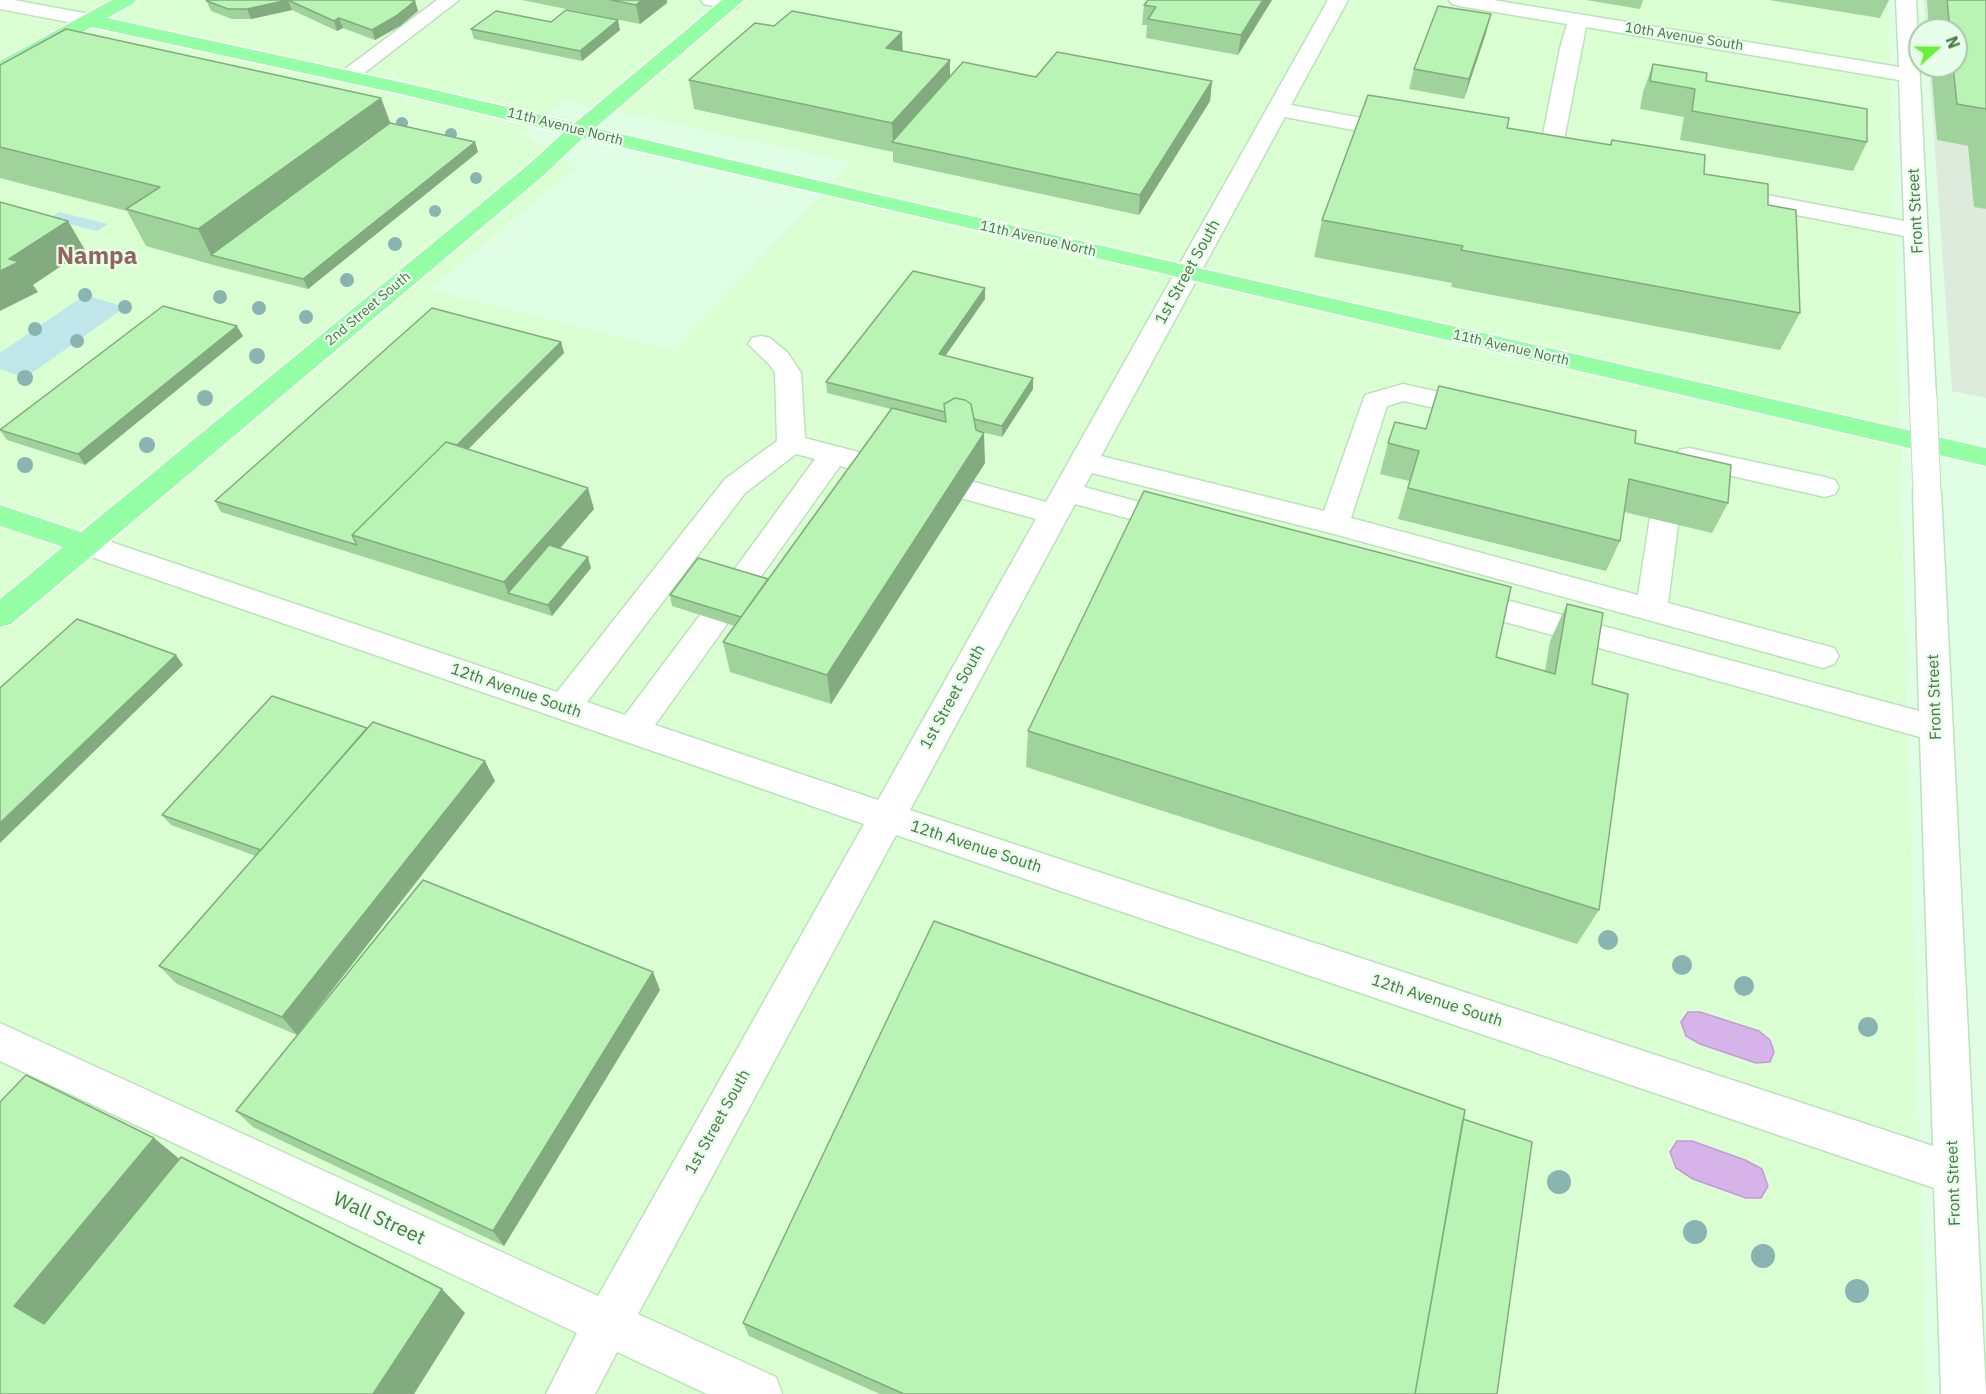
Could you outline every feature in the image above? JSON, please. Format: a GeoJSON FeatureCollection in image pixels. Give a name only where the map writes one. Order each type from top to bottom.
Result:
{"type":"FeatureCollection","features":[{"type":"Feature","properties":{"kind":"main road"},"geometry":{"type":"LineString","coordinates":[[0,69],[126,0]]}},
{"type":"Feature","properties":{"kind":"main road","name":"2nd Street South"},"geometry":{"type":"LineString","coordinates":[[0,616],[536,170],[725,1]]}},
{"type":"Feature","properties":{"kind":"main road","name":"11th Avenue North"},"geometry":{"type":"LineString","coordinates":[[89,20],[348,76],[1986,457]]}},
{"type":"Feature","properties":{"kind":"main road","name":"12th Avenue South"},"geometry":{"type":"LineString","coordinates":[[0,515],[85,544]]}},
{"type":"Feature","properties":{"kind":"street"},"geometry":{"type":"LineString","coordinates":[[348,76],[448,0]]}},
{"type":"Feature","properties":{"kind":"street","name":"1st Street South"},"geometry":{"type":"LineString","coordinates":[[569,1394],[1338,0]]}},
{"type":"Feature","properties":{"kind":"street","name":"10th Avenue South"},"geometry":{"type":"LineString","coordinates":[[1459,0],[1908,75]]}},
{"type":"Feature","properties":{"kind":"street","name":"Front Street"},"geometry":{"type":"LineString","coordinates":[[1906,0],[1908,50]]}},
{"type":"Feature","properties":{"kind":"street"},"geometry":{"type":"LineString","coordinates":[[0,3],[89,20]]}},
{"type":"Feature","properties":{"kind":"street"},"geometry":{"type":"LineString","coordinates":[[1549,160],[1570,48],[1578,20]]}},
{"type":"Feature","properties":{"kind":"street","name":"Front Street"},"geometry":{"type":"LineString","coordinates":[[1909,78],[1953,1174],[1964,1394]]}},
{"type":"Feature","properties":{"kind":"street"},"geometry":{"type":"LineString","coordinates":[[1278,109],[1419,136]]}},
{"type":"Feature","properties":{"kind":"street"},"geometry":{"type":"LineString","coordinates":[[1526,156],[1572,165]]}},
{"type":"Feature","properties":{"kind":"street"},"geometry":{"type":"LineString","coordinates":[[1699,189],[1917,231]]}},
{"type":"Feature","properties":{"kind":"street"},"geometry":{"type":"LineString","coordinates":[[761,344],[780,359],[788,373],[791,444]]}},
{"type":"Feature","properties":{"kind":"street"},"geometry":{"type":"LineString","coordinates":[[1334,524],[1375,401],[1403,392],[1505,415]]}},
{"type":"Feature","properties":{"kind":"street"},"geometry":{"type":"LineString","coordinates":[[791,444],[875,466]]}},
{"type":"Feature","properties":{"kind":"street"},"geometry":{"type":"LineString","coordinates":[[564,707],[735,486],[791,444]]}},
{"type":"Feature","properties":{"kind":"street"},"geometry":{"type":"LineString","coordinates":[[1651,610],[1668,452],[1825,488]]}},
{"type":"Feature","properties":{"kind":"street"},"geometry":{"type":"LineString","coordinates":[[741,581],[833,454]]}},
{"type":"Feature","properties":{"kind":"street"},"geometry":{"type":"LineString","coordinates":[[1083,461],[1334,524],[1823,656]]}},
{"type":"Feature","properties":{"kind":"street"},"geometry":{"type":"LineString","coordinates":[[967,490],[1060,503],[1208,530]]}},
{"type":"Feature","properties":{"kind":"street","name":"12th Avenue South"},"geometry":{"type":"LineString","coordinates":[[85,544],[886,817],[1953,1174]]}},
{"type":"Feature","properties":{"kind":"street"},"geometry":{"type":"LineString","coordinates":[[1439,593],[1936,729]]}},
{"type":"Feature","properties":{"kind":"street"},"geometry":{"type":"LineString","coordinates":[[632,730],[714,619]]}},
{"type":"Feature","properties":{"kind":"street","name":"Wall Street"},"geometry":{"type":"LineString","coordinates":[[0,1041],[759,1394]]}},
{"type":"Feature","properties":{"kind":"shaded area"},"geometry":{"type":"Polygon","coordinates":[[[0,0],[1888,0],[1926,1394],[0,1394],[0,0]],[[564,100],[521,136],[535,140],[574,168],[429,290],[672,350],[851,162],[564,100]]]}},
{"type":"Feature","properties":{"kind":"shaded area"},"geometry":{"type":"Polygon","coordinates":[[[1924,0],[1986,0],[1986,398],[1952,391],[1930,78],[1968,78],[1968,18],[1925,18],[1924,0]]]}},
{"type":"Feature","properties":{"kind":"shaded area"},"geometry":{"type":"Polygon","coordinates":[[[59,212],[108,224],[97,231],[49,219],[59,212]]]}},
{"type":"Feature","properties":{"kind":"shaded area"},"geometry":{"type":"Polygon","coordinates":[[[85,295],[125,307],[25,378],[0,369],[0,353],[85,295]]]}},
{"type":"Feature","properties":{"kind":"shaded area"},"geometry":{"type":"Polygon","coordinates":[[[1688,1012],[1700,1012],[1759,1031],[1770,1040],[1774,1052],[1770,1062],[1756,1063],[1700,1044],[1686,1036],[1681,1022],[1688,1012]]]}},
{"type":"Feature","properties":{"kind":"shaded area"},"geometry":{"type":"Polygon","coordinates":[[[1677,1141],[1692,1141],[1745,1160],[1762,1169],[1768,1186],[1761,1198],[1746,1198],[1693,1179],[1676,1168],[1670,1152],[1677,1141]]]}},
{"type":"Feature","properties":{"kind":"building"},"geometry":{"type":"Polygon","coordinates":[[[206,0],[288,0],[247,9],[228,9],[206,0]]]}},
{"type":"Feature","properties":{"kind":"building"},"geometry":{"type":"Polygon","coordinates":[[[288,0],[415,1],[396,16],[372,30],[339,18],[334,21],[288,0]]]}},
{"type":"Feature","properties":{"kind":"building"},"geometry":{"type":"Polygon","coordinates":[[[611,0],[642,0],[636,5],[611,0]]]}},
{"type":"Feature","properties":{"kind":"building"},"geometry":{"type":"Polygon","coordinates":[[[1148,0],[1263,0],[1241,35],[1148,19],[1156,7],[1144,5],[1148,0]]]}},
{"type":"Feature","properties":{"kind":"building"},"geometry":{"type":"Polygon","coordinates":[[[1947,0],[1986,0],[1986,109],[1957,104],[1954,78],[1968,78],[1968,18],[1949,18],[1947,0]]]}},
{"type":"Feature","properties":{"kind":"building"},"geometry":{"type":"Polygon","coordinates":[[[1438,6],[1491,14],[1469,79],[1414,69],[1438,6]]]}},
{"type":"Feature","properties":{"kind":"building"},"geometry":{"type":"Polygon","coordinates":[[[566,10],[618,20],[580,51],[471,29],[496,11],[551,22],[566,10]]]}},
{"type":"Feature","properties":{"kind":"building"},"geometry":{"type":"Polygon","coordinates":[[[792,11],[902,32],[886,48],[950,60],[892,123],[689,80],[755,23],[774,26],[792,11]]]}},
{"type":"Feature","properties":{"kind":"building"},"geometry":{"type":"Polygon","coordinates":[[[66,29],[381,98],[198,229],[126,209],[160,187],[0,147],[0,65],[66,29]]]}},
{"type":"Feature","properties":{"kind":"building"},"geometry":{"type":"Polygon","coordinates":[[[1057,52],[1212,81],[1140,195],[892,142],[963,62],[1036,77],[1057,52]]]}},
{"type":"Feature","properties":{"kind":"building"},"geometry":{"type":"Polygon","coordinates":[[[1653,64],[1707,73],[1706,81],[1867,109],[1867,142],[1692,111],[1695,89],[1650,81],[1653,64]]]}},
{"type":"Feature","properties":{"kind":"building"},"geometry":{"type":"Polygon","coordinates":[[[1368,95],[1509,118],[1507,128],[1611,145],[1612,140],[1705,155],[1704,174],[1768,184],[1768,205],[1796,210],[1800,313],[1461,250],[1463,246],[1322,220],[1368,95]]]}},
{"type":"Feature","properties":{"kind":"building"},"geometry":{"type":"Polygon","coordinates":[[[390,123],[475,142],[303,279],[211,255],[390,123]]]}},
{"type":"Feature","properties":{"kind":"building"},"geometry":{"type":"Polygon","coordinates":[[[0,202],[68,221],[9,259],[19,262],[0,271],[0,202]]]}},
{"type":"Feature","properties":{"kind":"building"},"geometry":{"type":"Polygon","coordinates":[[[913,271],[985,288],[939,354],[1033,378],[1002,426],[974,419],[971,404],[965,400],[955,398],[944,404],[945,412],[826,382],[913,271]]]}},
{"type":"Feature","properties":{"kind":"building"},"geometry":{"type":"Polygon","coordinates":[[[163,306],[237,326],[78,454],[0,430],[163,306]]]}},
{"type":"Feature","properties":{"kind":"building"},"geometry":{"type":"Polygon","coordinates":[[[432,308],[561,342],[457,445],[446,442],[352,535],[357,545],[215,501],[432,308]]]}},
{"type":"Feature","properties":{"kind":"building"},"geometry":{"type":"Polygon","coordinates":[[[1439,386],[1636,431],[1635,443],[1731,465],[1728,503],[1629,479],[1620,541],[1408,488],[1419,451],[1388,443],[1395,422],[1426,429],[1439,386]]]}},
{"type":"Feature","properties":{"kind":"building"},"geometry":{"type":"Polygon","coordinates":[[[955,398],[971,404],[976,430],[984,433],[827,675],[723,642],[892,408],[946,422],[944,404],[955,398]]]}},
{"type":"Feature","properties":{"kind":"building"},"geometry":{"type":"Polygon","coordinates":[[[446,442],[588,488],[504,582],[352,535],[446,442]]]}},
{"type":"Feature","properties":{"kind":"building"},"geometry":{"type":"Polygon","coordinates":[[[1144,491],[1511,587],[1496,657],[1555,674],[1567,604],[1603,613],[1592,684],[1628,694],[1599,910],[1028,731],[1144,491]]]}},
{"type":"Feature","properties":{"kind":"building"},"geometry":{"type":"Polygon","coordinates":[[[549,545],[588,557],[548,605],[508,593],[549,545]]]}},
{"type":"Feature","properties":{"kind":"building"},"geometry":{"type":"Polygon","coordinates":[[[698,558],[768,579],[741,617],[670,595],[698,558]]]}},
{"type":"Feature","properties":{"kind":"building"},"geometry":{"type":"Polygon","coordinates":[[[77,619],[176,655],[0,823],[0,688],[77,619]]]}},
{"type":"Feature","properties":{"kind":"building"},"geometry":{"type":"Polygon","coordinates":[[[272,696],[367,728],[261,850],[162,815],[272,696]]]}},
{"type":"Feature","properties":{"kind":"building"},"geometry":{"type":"Polygon","coordinates":[[[373,722],[485,761],[282,1017],[159,966],[373,722]]]}},
{"type":"Feature","properties":{"kind":"building"},"geometry":{"type":"Polygon","coordinates":[[[423,880],[653,972],[493,1231],[236,1111],[423,880]]]}},
{"type":"Feature","properties":{"kind":"building"},"geometry":{"type":"Polygon","coordinates":[[[934,921],[1465,1110],[1415,1394],[904,1394],[743,1323],[934,921]]]}},
{"type":"Feature","properties":{"kind":"building"},"geometry":{"type":"Polygon","coordinates":[[[26,1075],[154,1138],[14,1306],[44,1324],[181,1157],[442,1289],[373,1394],[0,1394],[0,1102],[26,1075]]]}},
{"type":"Feature","properties":{"kind":"building"},"geometry":{"type":"Polygon","coordinates":[[[1463,1119],[1532,1142],[1497,1394],[1415,1394],[1463,1119]]]}},
{"type":"Feature","properties":{"kind":"district","name":"Nampa"},"geometry":{"type":"Point","coordinates":[97,257]}}]}
